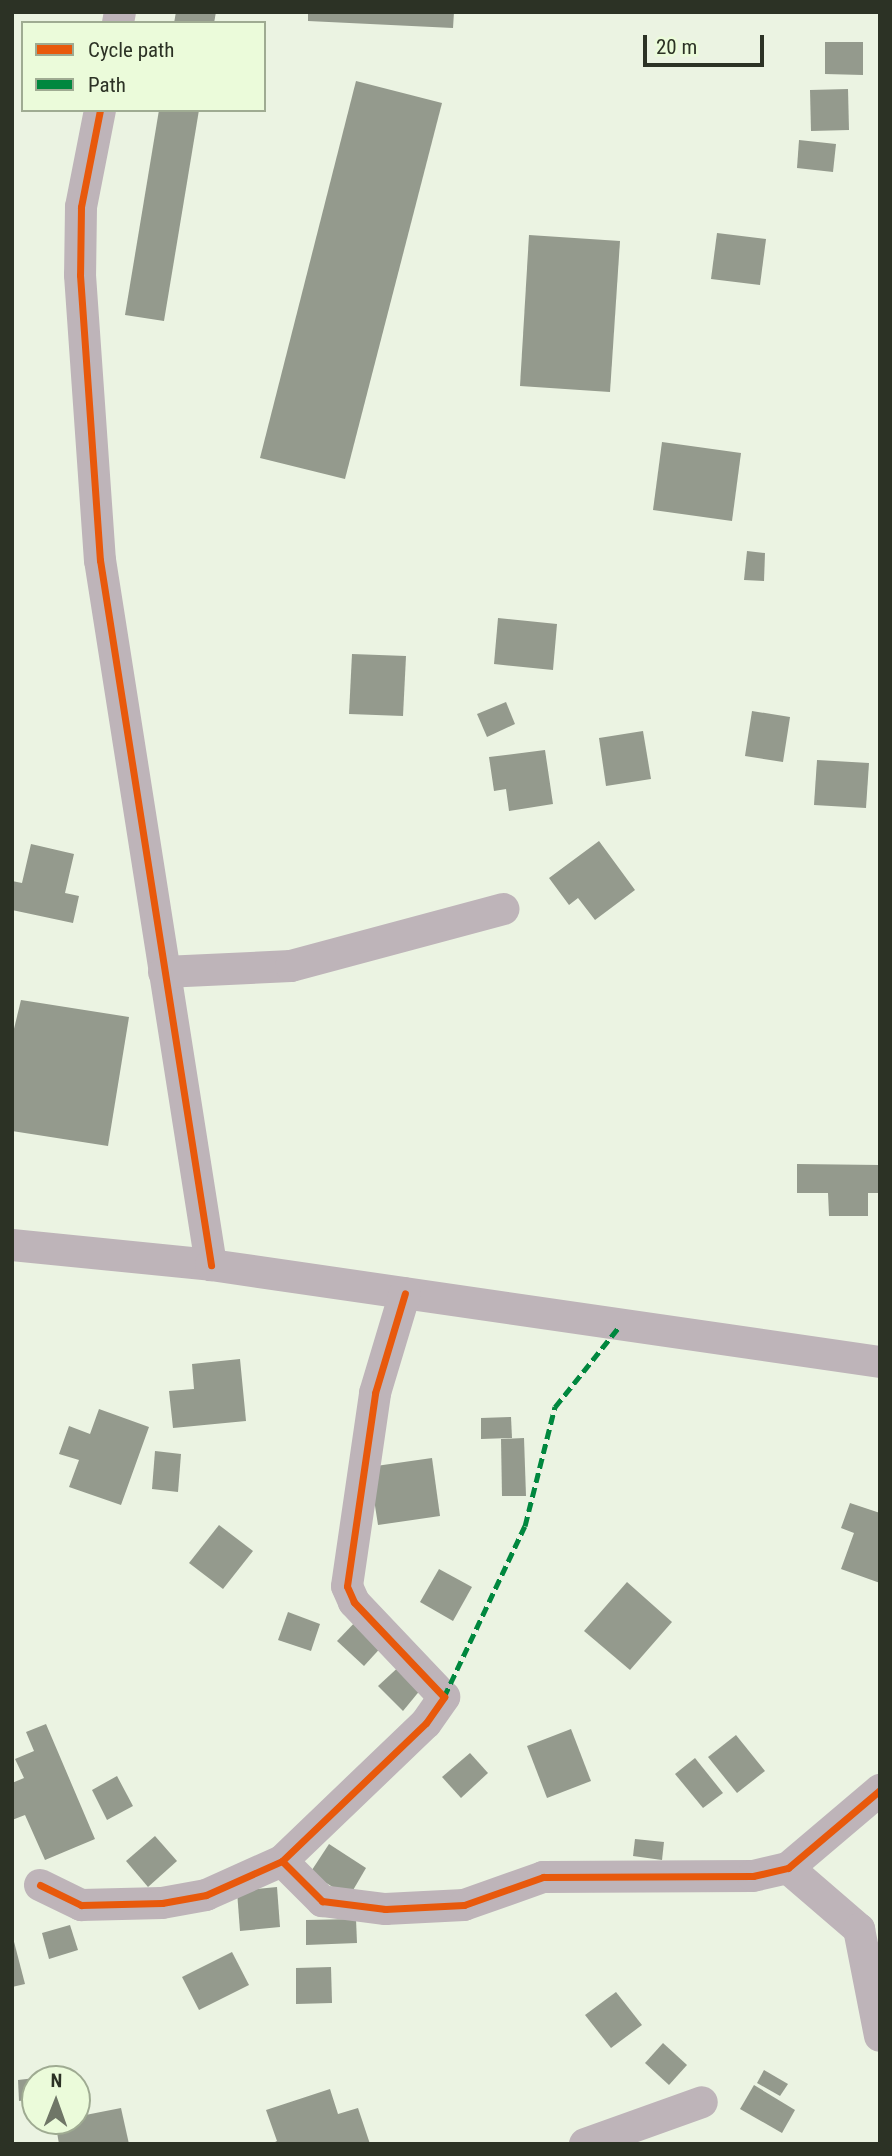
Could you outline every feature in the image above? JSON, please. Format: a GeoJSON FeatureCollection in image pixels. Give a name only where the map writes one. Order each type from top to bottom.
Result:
{"type":"FeatureCollection","features":[{"type":"Feature","properties":{"kind":"street"},"geometry":{"type":"LineString","coordinates":[[100,112],[81,207],[80,275],[100,560],[211,1265]]}},
{"type":"Feature","properties":{"kind":"street"},"geometry":{"type":"LineString","coordinates":[[164,972],[291,966],[503,909]]}},
{"type":"Feature","properties":{"kind":"street"},"geometry":{"type":"LineString","coordinates":[[15,1253],[211,1265],[880,1362]]}},
{"type":"Feature","properties":{"kind":"street"},"geometry":{"type":"LineString","coordinates":[[40,1885],[80,1905],[162,1903],[206,1895],[282,1861],[426,1723],[444,1697],[354,1602],[347,1586],[375,1393],[405,1293]]}},
{"type":"Feature","properties":{"kind":"street"},"geometry":{"type":"LineString","coordinates":[[282,1861],[322,1902],[385,1909],[464,1905],[543,1877],[753,1876],[788,1868],[880,1790]]}},
{"type":"Feature","properties":{"kind":"street"},"geometry":{"type":"LineString","coordinates":[[788,1868],[859,1929],[880,2036]]}},
{"type":"Feature","properties":{"kind":"street"},"geometry":{"type":"LineString","coordinates":[[585,2144],[702,2102]]}},
{"type":"Feature","properties":{"kind":"building"},"geometry":{"type":"Polygon","coordinates":[[[176,12],[216,12],[214,21],[174,21],[176,12]]]}},
{"type":"Feature","properties":{"kind":"building"},"geometry":{"type":"Polygon","coordinates":[[[308,12],[454,12],[453,28],[308,21],[308,12]]]}},
{"type":"Feature","properties":{"kind":"building"},"geometry":{"type":"Polygon","coordinates":[[[825,42],[863,42],[863,75],[825,74],[825,42]]]}},
{"type":"Feature","properties":{"kind":"building"},"geometry":{"type":"Polygon","coordinates":[[[356,81],[442,103],[345,479],[260,458],[356,81]]]}},
{"type":"Feature","properties":{"kind":"building"},"geometry":{"type":"Polygon","coordinates":[[[848,89],[849,130],[811,131],[810,90],[848,89]]]}},
{"type":"Feature","properties":{"kind":"building"},"geometry":{"type":"Polygon","coordinates":[[[159,112],[199,112],[164,321],[125,315],[159,112]]]}},
{"type":"Feature","properties":{"kind":"building"},"geometry":{"type":"Polygon","coordinates":[[[799,140],[836,144],[833,172],[797,168],[799,140]]]}},
{"type":"Feature","properties":{"kind":"building"},"geometry":{"type":"Polygon","coordinates":[[[717,233],[766,239],[760,285],[711,279],[717,233]]]}},
{"type":"Feature","properties":{"kind":"building"},"geometry":{"type":"Polygon","coordinates":[[[529,235],[620,241],[610,392],[520,386],[529,235]]]}},
{"type":"Feature","properties":{"kind":"building"},"geometry":{"type":"Polygon","coordinates":[[[662,442],[741,453],[732,521],[653,510],[662,442]]]}},
{"type":"Feature","properties":{"kind":"building"},"geometry":{"type":"Polygon","coordinates":[[[747,551],[765,553],[764,581],[744,580],[747,551]]]}},
{"type":"Feature","properties":{"kind":"building"},"geometry":{"type":"Polygon","coordinates":[[[498,618],[557,624],[553,670],[494,664],[498,618]]]}},
{"type":"Feature","properties":{"kind":"building"},"geometry":{"type":"Polygon","coordinates":[[[352,654],[406,656],[403,716],[349,714],[352,654]]]}},
{"type":"Feature","properties":{"kind":"building"},"geometry":{"type":"Polygon","coordinates":[[[506,702],[515,724],[487,737],[477,714],[506,702]]]}},
{"type":"Feature","properties":{"kind":"building"},"geometry":{"type":"Polygon","coordinates":[[[752,711],[790,717],[783,762],[745,756],[752,711]]]}},
{"type":"Feature","properties":{"kind":"building"},"geometry":{"type":"Polygon","coordinates":[[[643,731],[651,779],[606,786],[599,738],[643,731]]]}},
{"type":"Feature","properties":{"kind":"building"},"geometry":{"type":"Polygon","coordinates":[[[545,750],[553,804],[509,811],[506,789],[494,791],[489,757],[545,750]]]}},
{"type":"Feature","properties":{"kind":"building"},"geometry":{"type":"Polygon","coordinates":[[[817,760],[869,763],[866,808],[814,805],[817,760]]]}},
{"type":"Feature","properties":{"kind":"building"},"geometry":{"type":"Polygon","coordinates":[[[599,841],[635,890],[595,920],[578,898],[569,905],[549,878],[599,841]]]}},
{"type":"Feature","properties":{"kind":"building"},"geometry":{"type":"Polygon","coordinates":[[[31,844],[74,854],[65,893],[79,896],[73,923],[12,910],[12,881],[22,883],[31,844]]]}},
{"type":"Feature","properties":{"kind":"building"},"geometry":{"type":"Polygon","coordinates":[[[21,1000],[129,1017],[108,1146],[12,1131],[12,1037],[21,1000]]]}},
{"type":"Feature","properties":{"kind":"building"},"geometry":{"type":"Polygon","coordinates":[[[797,1164],[880,1165],[880,1193],[868,1193],[868,1216],[829,1216],[828,1193],[797,1193],[797,1164]]]}},
{"type":"Feature","properties":{"kind":"building"},"geometry":{"type":"Polygon","coordinates":[[[240,1359],[246,1421],[173,1428],[169,1391],[194,1389],[192,1364],[240,1359]]]}},
{"type":"Feature","properties":{"kind":"building"},"geometry":{"type":"Polygon","coordinates":[[[99,1409],[149,1427],[121,1505],[69,1487],[79,1460],[59,1454],[69,1426],[90,1434],[99,1409]]]}},
{"type":"Feature","properties":{"kind":"building"},"geometry":{"type":"Polygon","coordinates":[[[511,1417],[512,1438],[481,1439],[481,1418],[511,1417]]]}},
{"type":"Feature","properties":{"kind":"building"},"geometry":{"type":"Polygon","coordinates":[[[524,1438],[526,1496],[502,1496],[501,1439],[524,1438]]]}},
{"type":"Feature","properties":{"kind":"building"},"geometry":{"type":"Polygon","coordinates":[[[155,1451],[181,1454],[178,1492],[152,1489],[155,1451]]]}},
{"type":"Feature","properties":{"kind":"building"},"geometry":{"type":"Polygon","coordinates":[[[432,1458],[440,1516],[378,1525],[369,1467],[432,1458]]]}},
{"type":"Feature","properties":{"kind":"building"},"geometry":{"type":"Polygon","coordinates":[[[850,1503],[880,1513],[880,1583],[841,1569],[854,1533],[841,1528],[850,1503]]]}},
{"type":"Feature","properties":{"kind":"building"},"geometry":{"type":"Polygon","coordinates":[[[219,1525],[253,1551],[223,1589],[189,1563],[219,1525]]]}},
{"type":"Feature","properties":{"kind":"building"},"geometry":{"type":"Polygon","coordinates":[[[439,1569],[472,1587],[453,1621],[420,1602],[439,1569]]]}},
{"type":"Feature","properties":{"kind":"building"},"geometry":{"type":"Polygon","coordinates":[[[627,1582],[672,1622],[630,1670],[584,1631],[627,1582]]]}},
{"type":"Feature","properties":{"kind":"building"},"geometry":{"type":"Polygon","coordinates":[[[288,1612],[320,1624],[311,1651],[278,1640],[288,1612]]]}},
{"type":"Feature","properties":{"kind":"building"},"geometry":{"type":"Polygon","coordinates":[[[359,1618],[385,1643],[364,1666],[337,1641],[359,1618]]]}},
{"type":"Feature","properties":{"kind":"building"},"geometry":{"type":"Polygon","coordinates":[[[404,1662],[426,1683],[403,1711],[378,1686],[404,1662]]]}},
{"type":"Feature","properties":{"kind":"building"},"geometry":{"type":"Polygon","coordinates":[[[46,1724],[95,1839],[45,1860],[25,1815],[12,1820],[12,1783],[24,1778],[15,1759],[34,1751],[26,1732],[46,1724]]]}},
{"type":"Feature","properties":{"kind":"building"},"geometry":{"type":"Polygon","coordinates":[[[571,1729],[591,1781],[547,1798],[527,1746],[571,1729]]]}},
{"type":"Feature","properties":{"kind":"building"},"geometry":{"type":"Polygon","coordinates":[[[736,1735],[765,1771],[737,1793],[708,1757],[736,1735]]]}},
{"type":"Feature","properties":{"kind":"building"},"geometry":{"type":"Polygon","coordinates":[[[470,1753],[488,1773],[461,1798],[442,1777],[470,1753]]]}},
{"type":"Feature","properties":{"kind":"building"},"geometry":{"type":"Polygon","coordinates":[[[695,1758],[723,1793],[703,1808],[675,1774],[695,1758]]]}},
{"type":"Feature","properties":{"kind":"building"},"geometry":{"type":"Polygon","coordinates":[[[117,1776],[133,1806],[107,1820],[92,1790],[117,1776]]]}},
{"type":"Feature","properties":{"kind":"building"},"geometry":{"type":"Polygon","coordinates":[[[155,1836],[177,1861],[148,1887],[126,1861],[155,1836]]]}},
{"type":"Feature","properties":{"kind":"building"},"geometry":{"type":"Polygon","coordinates":[[[635,1839],[664,1842],[662,1860],[633,1856],[635,1839]]]}},
{"type":"Feature","properties":{"kind":"building"},"geometry":{"type":"Polygon","coordinates":[[[329,1844],[366,1868],[349,1897],[310,1873],[329,1844]]]}},
{"type":"Feature","properties":{"kind":"building"},"geometry":{"type":"Polygon","coordinates":[[[277,1887],[280,1927],[240,1931],[237,1891],[277,1887]]]}},
{"type":"Feature","properties":{"kind":"building"},"geometry":{"type":"Polygon","coordinates":[[[356,1919],[357,1943],[306,1945],[306,1920],[356,1919]]]}},
{"type":"Feature","properties":{"kind":"building"},"geometry":{"type":"Polygon","coordinates":[[[70,1925],[78,1950],[49,1959],[42,1933],[70,1925]]]}},
{"type":"Feature","properties":{"kind":"building"},"geometry":{"type":"Polygon","coordinates":[[[12,1934],[25,1984],[12,1987],[12,1934]]]}},
{"type":"Feature","properties":{"kind":"building"},"geometry":{"type":"Polygon","coordinates":[[[232,1952],[249,1985],[199,2010],[182,1977],[232,1952]]]}},
{"type":"Feature","properties":{"kind":"building"},"geometry":{"type":"Polygon","coordinates":[[[331,1967],[332,2003],[296,2004],[296,1968],[331,1967]]]}},
{"type":"Feature","properties":{"kind":"building"},"geometry":{"type":"Polygon","coordinates":[[[616,1992],[642,2025],[611,2048],[585,2015],[616,1992]]]}},
{"type":"Feature","properties":{"kind":"building"},"geometry":{"type":"Polygon","coordinates":[[[663,2043],[687,2065],[669,2085],[645,2063],[663,2043]]]}},
{"type":"Feature","properties":{"kind":"building"},"geometry":{"type":"Polygon","coordinates":[[[764,2070],[788,2084],[780,2096],[757,2083],[764,2070]]]}},
{"type":"Feature","properties":{"kind":"building"},"geometry":{"type":"Polygon","coordinates":[[[18,2080],[21,2080],[19,2101],[18,2080]]]}},
{"type":"Feature","properties":{"kind":"building"},"geometry":{"type":"Polygon","coordinates":[[[754,2085],[795,2110],[782,2133],[740,2109],[754,2085]]]}},
{"type":"Feature","properties":{"kind":"building"},"geometry":{"type":"Polygon","coordinates":[[[330,2089],[338,2114],[358,2108],[370,2144],[271,2144],[277,2141],[266,2110],[330,2089]]]}},
{"type":"Feature","properties":{"kind":"building"},"geometry":{"type":"Polygon","coordinates":[[[121,2108],[129,2144],[59,2144],[57,2135],[91,2135],[91,2114],[121,2108]]]}},
{"type":"Feature","properties":{"kind":"marked path"},"geometry":{"type":"LineString","coordinates":[[444,1697],[525,1526],[555,1407],[618,1328]]}},
{"type":"Feature","properties":{"kind":"cycle path"},"geometry":{"type":"LineString","coordinates":[[100,112],[81,207],[80,275],[100,560],[211,1265]]}},
{"type":"Feature","properties":{"kind":"cycle path"},"geometry":{"type":"LineString","coordinates":[[40,1885],[81,1905],[162,1903],[206,1895],[282,1861],[426,1723],[444,1697],[354,1602],[347,1586],[375,1393],[405,1293]]}},
{"type":"Feature","properties":{"kind":"cycle path"},"geometry":{"type":"LineString","coordinates":[[282,1861],[322,1901],[385,1909],[464,1905],[543,1877],[753,1876],[788,1868],[880,1790]]}}]}
